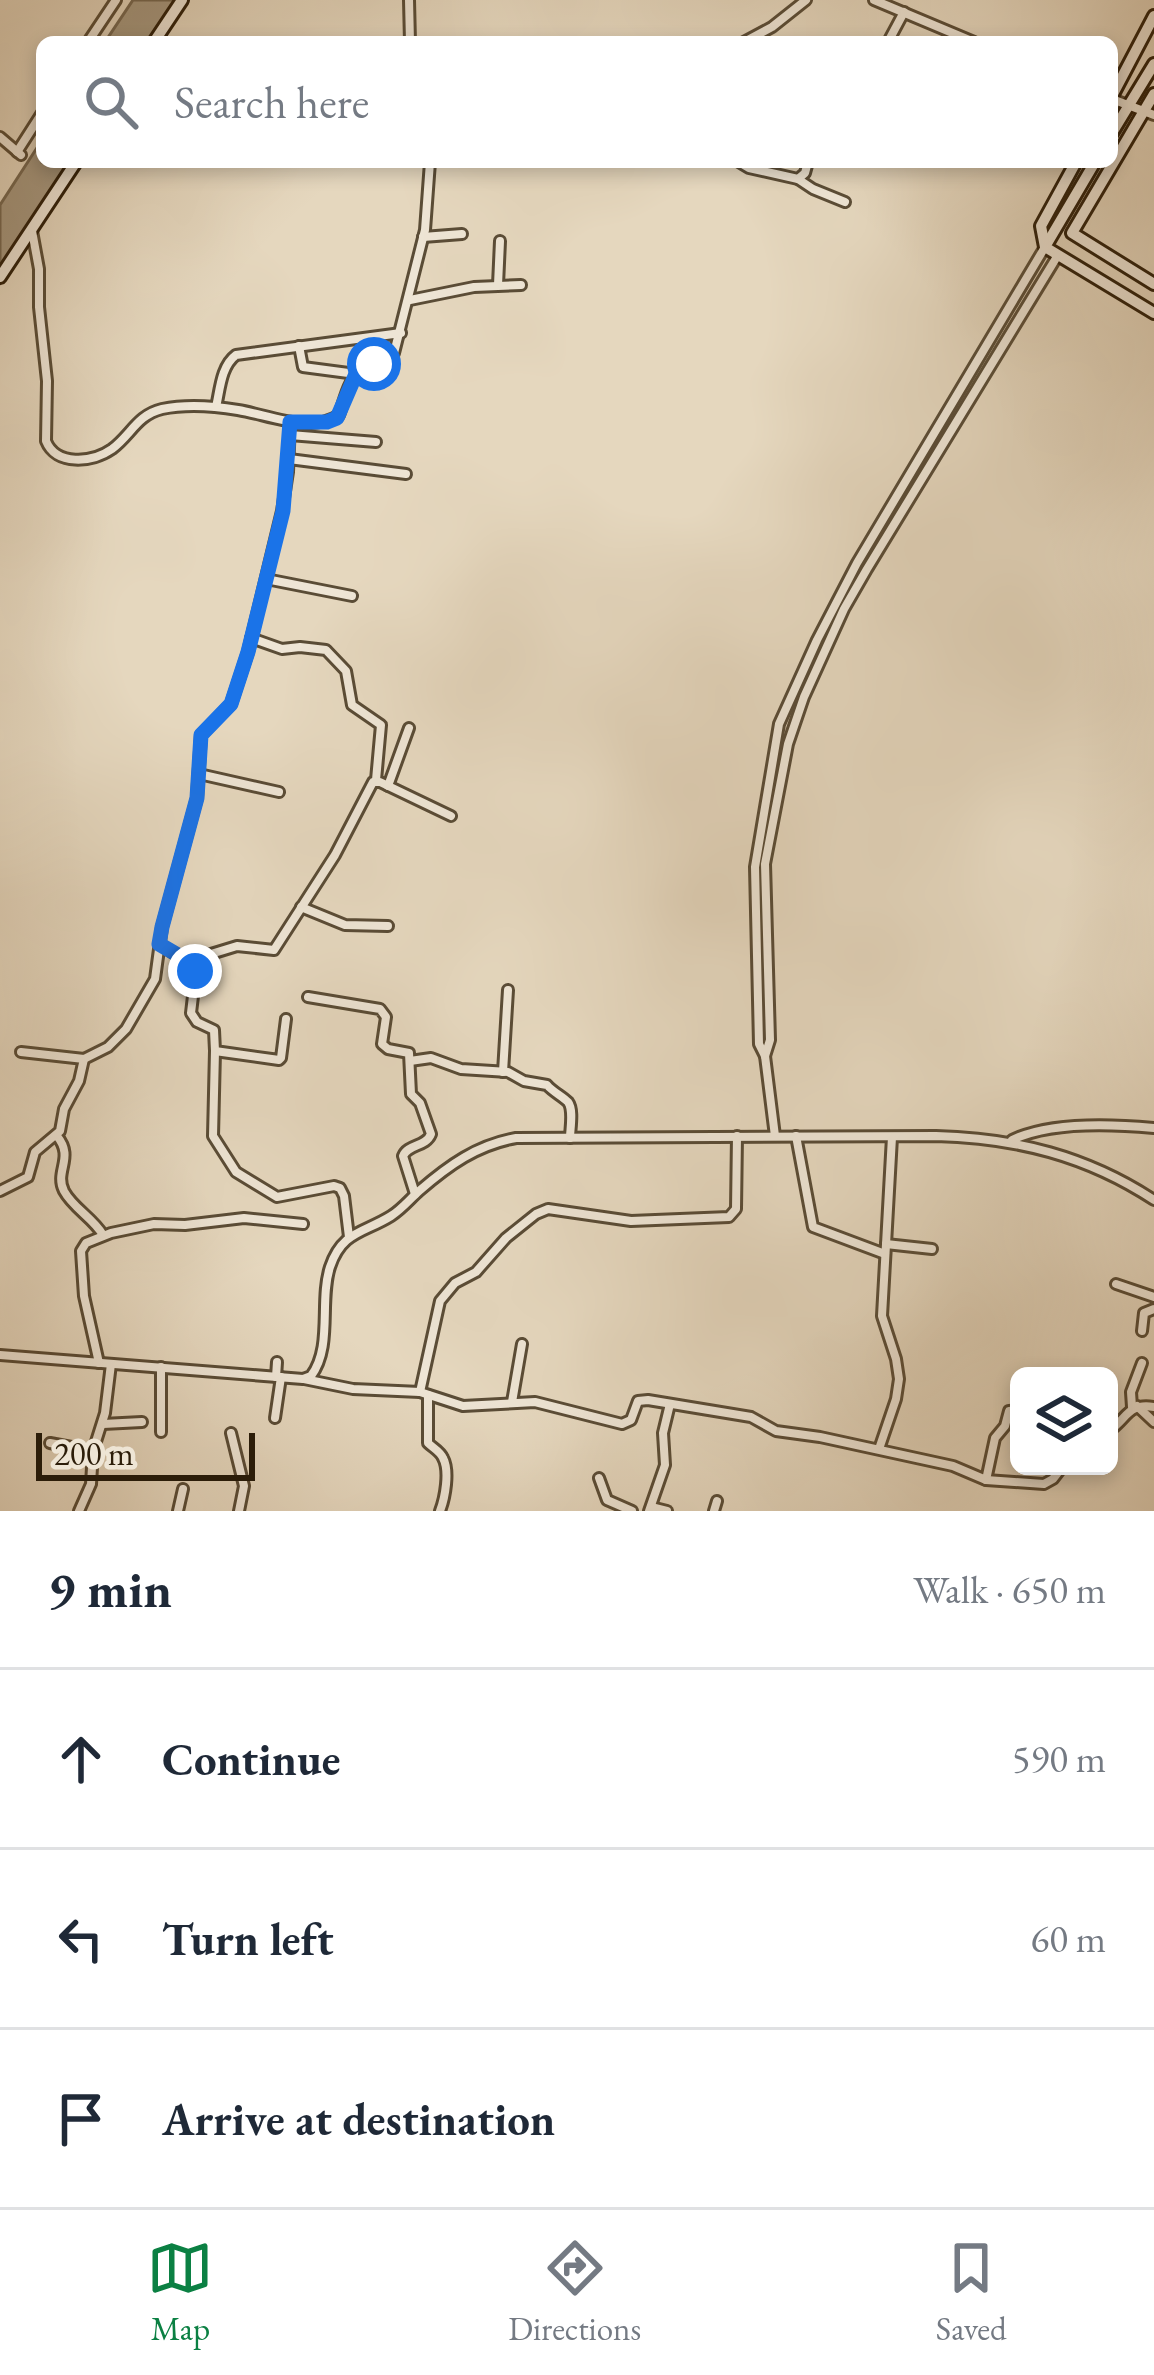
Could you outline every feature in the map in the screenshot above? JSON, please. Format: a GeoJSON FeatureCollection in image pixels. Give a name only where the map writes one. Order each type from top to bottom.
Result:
{"type":"FeatureCollection","features":[{"type":"Feature","properties":{"kind":"street"},"geometry":{"type":"LineString","coordinates":[[92,36],[116,0]]}},
{"type":"Feature","properties":{"kind":"street"},"geometry":{"type":"LineString","coordinates":[[158,36],[182,0]]}},
{"type":"Feature","properties":{"kind":"street"},"geometry":{"type":"LineString","coordinates":[[409,0],[410,36]]}},
{"type":"Feature","properties":{"kind":"street"},"geometry":{"type":"LineString","coordinates":[[756,36],[806,0]]}},
{"type":"Feature","properties":{"kind":"street"},"geometry":{"type":"LineString","coordinates":[[874,0],[960,36]]}},
{"type":"Feature","properties":{"kind":"street"},"geometry":{"type":"LineString","coordinates":[[891,36],[904,12]]}},
{"type":"Feature","properties":{"kind":"street"},"geometry":{"type":"LineString","coordinates":[[1118,86],[1154,16]]}},
{"type":"Feature","properties":{"kind":"street"},"geometry":{"type":"LineString","coordinates":[[1118,123],[1154,64]]}},
{"type":"Feature","properties":{"kind":"street"},"geometry":{"type":"LineString","coordinates":[[1118,161],[1149,113],[1154,94]]}},
{"type":"Feature","properties":{"kind":"street"},"geometry":{"type":"LineString","coordinates":[[1118,101],[1149,113]]}},
{"type":"Feature","properties":{"kind":"street"},"geometry":{"type":"LineString","coordinates":[[0,137],[19,153],[36,123]]}},
{"type":"Feature","properties":{"kind":"street"},"geometry":{"type":"LineString","coordinates":[[0,277],[71,168]]}},
{"type":"Feature","properties":{"kind":"street"},"geometry":{"type":"LineString","coordinates":[[32,230],[39,269],[49,450],[67,459],[91,458],[113,448],[148,413],[167,408],[216,407],[290,422],[327,422],[337,418],[356,374],[389,360],[394,353],[423,237],[429,168]]}},
{"type":"Feature","properties":{"kind":"street"},"geometry":{"type":"LineString","coordinates":[[752,168],[798,179],[844,202]]}},
{"type":"Feature","properties":{"kind":"street"},"geometry":{"type":"LineString","coordinates":[[798,179],[806,168]]}},
{"type":"Feature","properties":{"kind":"street"},"geometry":{"type":"LineString","coordinates":[[1073,168],[1041,226],[1045,247],[1154,314]]}},
{"type":"Feature","properties":{"kind":"street"},"geometry":{"type":"LineString","coordinates":[[776,1136],[759,1044],[755,867],[779,724],[857,563],[1092,168]]}},
{"type":"Feature","properties":{"kind":"street"},"geometry":{"type":"LineString","coordinates":[[765,1057],[770,1040],[765,864],[788,744],[804,698],[855,589],[1114,168]]}},
{"type":"Feature","properties":{"kind":"street"},"geometry":{"type":"LineString","coordinates":[[1058,226],[1154,284]]}},
{"type":"Feature","properties":{"kind":"street"},"geometry":{"type":"LineString","coordinates":[[423,237],[462,234]]}},
{"type":"Feature","properties":{"kind":"street"},"geometry":{"type":"LineString","coordinates":[[498,285],[500,241]]}},
{"type":"Feature","properties":{"kind":"street"},"geometry":{"type":"LineString","coordinates":[[409,300],[474,287],[521,285]]}},
{"type":"Feature","properties":{"kind":"street"},"geometry":{"type":"LineString","coordinates":[[216,407],[230,359],[236,355],[401,333]]}},
{"type":"Feature","properties":{"kind":"street"},"geometry":{"type":"LineString","coordinates":[[298,346],[303,368],[356,374]]}},
{"type":"Feature","properties":{"kind":"street"},"geometry":{"type":"LineString","coordinates":[[21,1052],[84,1059],[116,1040],[155,979],[172,887],[194,812],[201,735],[231,704],[283,511],[290,422]]}},
{"type":"Feature","properties":{"kind":"street"},"geometry":{"type":"LineString","coordinates":[[290,435],[376,442]]}},
{"type":"Feature","properties":{"kind":"street"},"geometry":{"type":"LineString","coordinates":[[289,459],[406,474]]}},
{"type":"Feature","properties":{"kind":"street"},"geometry":{"type":"LineString","coordinates":[[266,579],[352,596]]}},
{"type":"Feature","properties":{"kind":"street"},"geometry":{"type":"LineString","coordinates":[[188,961],[237,946],[274,950],[376,781],[381,724],[352,705],[346,670],[326,650],[282,649],[251,638]]}},
{"type":"Feature","properties":{"kind":"street"},"geometry":{"type":"LineString","coordinates":[[388,786],[409,728]]}},
{"type":"Feature","properties":{"kind":"street"},"geometry":{"type":"LineString","coordinates":[[199,774],[279,792]]}},
{"type":"Feature","properties":{"kind":"street"},"geometry":{"type":"LineString","coordinates":[[376,781],[452,816]]}},
{"type":"Feature","properties":{"kind":"street"},"geometry":{"type":"LineString","coordinates":[[302,908],[345,925],[388,926]]}},
{"type":"Feature","properties":{"kind":"street"},"geometry":{"type":"LineString","coordinates":[[159,944],[188,961],[195,971],[191,1013],[197,1022],[214,1030],[213,1136],[236,1172],[277,1197],[340,1188],[349,1238]]}},
{"type":"Feature","properties":{"kind":"street"},"geometry":{"type":"LineString","coordinates":[[503,1072],[508,990]]}},
{"type":"Feature","properties":{"kind":"street"},"geometry":{"type":"LineString","coordinates":[[308,997],[384,1012],[382,1044],[406,1051],[411,1094],[420,1103],[431,1134],[404,1151],[415,1194]]}},
{"type":"Feature","properties":{"kind":"street"},"geometry":{"type":"LineString","coordinates":[[215,1051],[279,1060],[286,1019]]}},
{"type":"Feature","properties":{"kind":"street"},"geometry":{"type":"LineString","coordinates":[[410,1061],[431,1058],[461,1069],[503,1072],[547,1085],[568,1102],[570,1138]]}},
{"type":"Feature","properties":{"kind":"street"},"geometry":{"type":"LineString","coordinates":[[0,1192],[24,1181],[39,1147],[57,1136],[84,1059]]}},
{"type":"Feature","properties":{"kind":"street"},"geometry":{"type":"LineString","coordinates":[[1010,1141],[1076,1127],[1154,1128]]}},
{"type":"Feature","properties":{"kind":"street"},"geometry":{"type":"LineString","coordinates":[[57,1136],[66,1152],[61,1178],[64,1190],[104,1235]]}},
{"type":"Feature","properties":{"kind":"street"},"geometry":{"type":"LineString","coordinates":[[440,1511],[445,1465],[428,1442],[424,1394],[440,1301],[515,1231],[548,1209],[631,1221],[729,1217],[736,1209],[737,1136]]}},
{"type":"Feature","properties":{"kind":"street"},"geometry":{"type":"LineString","coordinates":[[302,1378],[311,1376],[319,1363],[327,1279],[337,1251],[349,1238],[396,1213],[447,1167],[486,1145],[516,1138],[796,1136],[1010,1141],[1093,1167],[1154,1200]]}},
{"type":"Feature","properties":{"kind":"street"},"geometry":{"type":"LineString","coordinates":[[796,1136],[813,1227],[886,1249],[932,1249]]}},
{"type":"Feature","properties":{"kind":"street"},"geometry":{"type":"LineString","coordinates":[[879,1449],[899,1379],[883,1324],[892,1137]]}},
{"type":"Feature","properties":{"kind":"street"},"geometry":{"type":"LineString","coordinates":[[99,1363],[84,1296],[80,1251],[86,1243],[154,1224],[232,1218],[303,1224]]}},
{"type":"Feature","properties":{"kind":"street"},"geometry":{"type":"LineString","coordinates":[[1116,1284],[1154,1297]]}},
{"type":"Feature","properties":{"kind":"street"},"geometry":{"type":"LineString","coordinates":[[1142,1330],[1144,1313],[1154,1309]]}},
{"type":"Feature","properties":{"kind":"street"},"geometry":{"type":"LineString","coordinates":[[512,1402],[521,1344]]}},
{"type":"Feature","properties":{"kind":"street"},"geometry":{"type":"LineString","coordinates":[[0,1355],[302,1378],[353,1389],[424,1394],[464,1406],[536,1402],[622,1424],[631,1420],[642,1400],[751,1418],[776,1431],[953,1466],[986,1480],[1044,1484],[1056,1475]]}},
{"type":"Feature","properties":{"kind":"street"},"geometry":{"type":"LineString","coordinates":[[274,1418],[277,1362]]}},
{"type":"Feature","properties":{"kind":"street"},"geometry":{"type":"LineString","coordinates":[[1142,1363],[1131,1391],[1134,1407],[1154,1421]]}},
{"type":"Feature","properties":{"kind":"street"},"geometry":{"type":"LineString","coordinates":[[79,1511],[89,1491],[111,1364]]}},
{"type":"Feature","properties":{"kind":"street"},"geometry":{"type":"LineString","coordinates":[[161,1367],[161,1432]]}},
{"type":"Feature","properties":{"kind":"street"},"geometry":{"type":"LineString","coordinates":[[667,1511],[650,1509],[665,1465],[663,1433],[670,1404]]}},
{"type":"Feature","properties":{"kind":"street"},"geometry":{"type":"LineString","coordinates":[[1118,1422],[1134,1407],[1154,1407]]}},
{"type":"Feature","properties":{"kind":"street"},"geometry":{"type":"LineString","coordinates":[[986,1480],[997,1435],[1010,1411]]}},
{"type":"Feature","properties":{"kind":"street"},"geometry":{"type":"LineString","coordinates":[[103,1424],[142,1421]]}},
{"type":"Feature","properties":{"kind":"street"},"geometry":{"type":"LineString","coordinates":[[231,1433],[244,1486],[238,1511]]}},
{"type":"Feature","properties":{"kind":"street"},"geometry":{"type":"LineString","coordinates":[[50,1443],[93,1450]]}},
{"type":"Feature","properties":{"kind":"street"},"geometry":{"type":"LineString","coordinates":[[599,1478],[607,1500],[632,1511]]}},
{"type":"Feature","properties":{"kind":"street"},"geometry":{"type":"LineString","coordinates":[[178,1511],[183,1489]]}},
{"type":"Feature","properties":{"kind":"shaded area"},"geometry":{"type":"Polygon","coordinates":[[[133,0],[183,0],[160,36],[109,36],[133,0]]]}},
{"type":"Feature","properties":{"kind":"shaded area"},"geometry":{"type":"Polygon","coordinates":[[[36,149],[36,168],[74,168],[0,283],[0,205],[36,149]]]}},
{"type":"Feature","properties":{"kind":"route"},"geometry":{"type":"LineString","coordinates":[[195,971],[188,961],[159,944],[197,798],[201,735],[231,704],[263,596],[283,511],[290,422],[337,418],[356,374],[374,364]]}}]}
